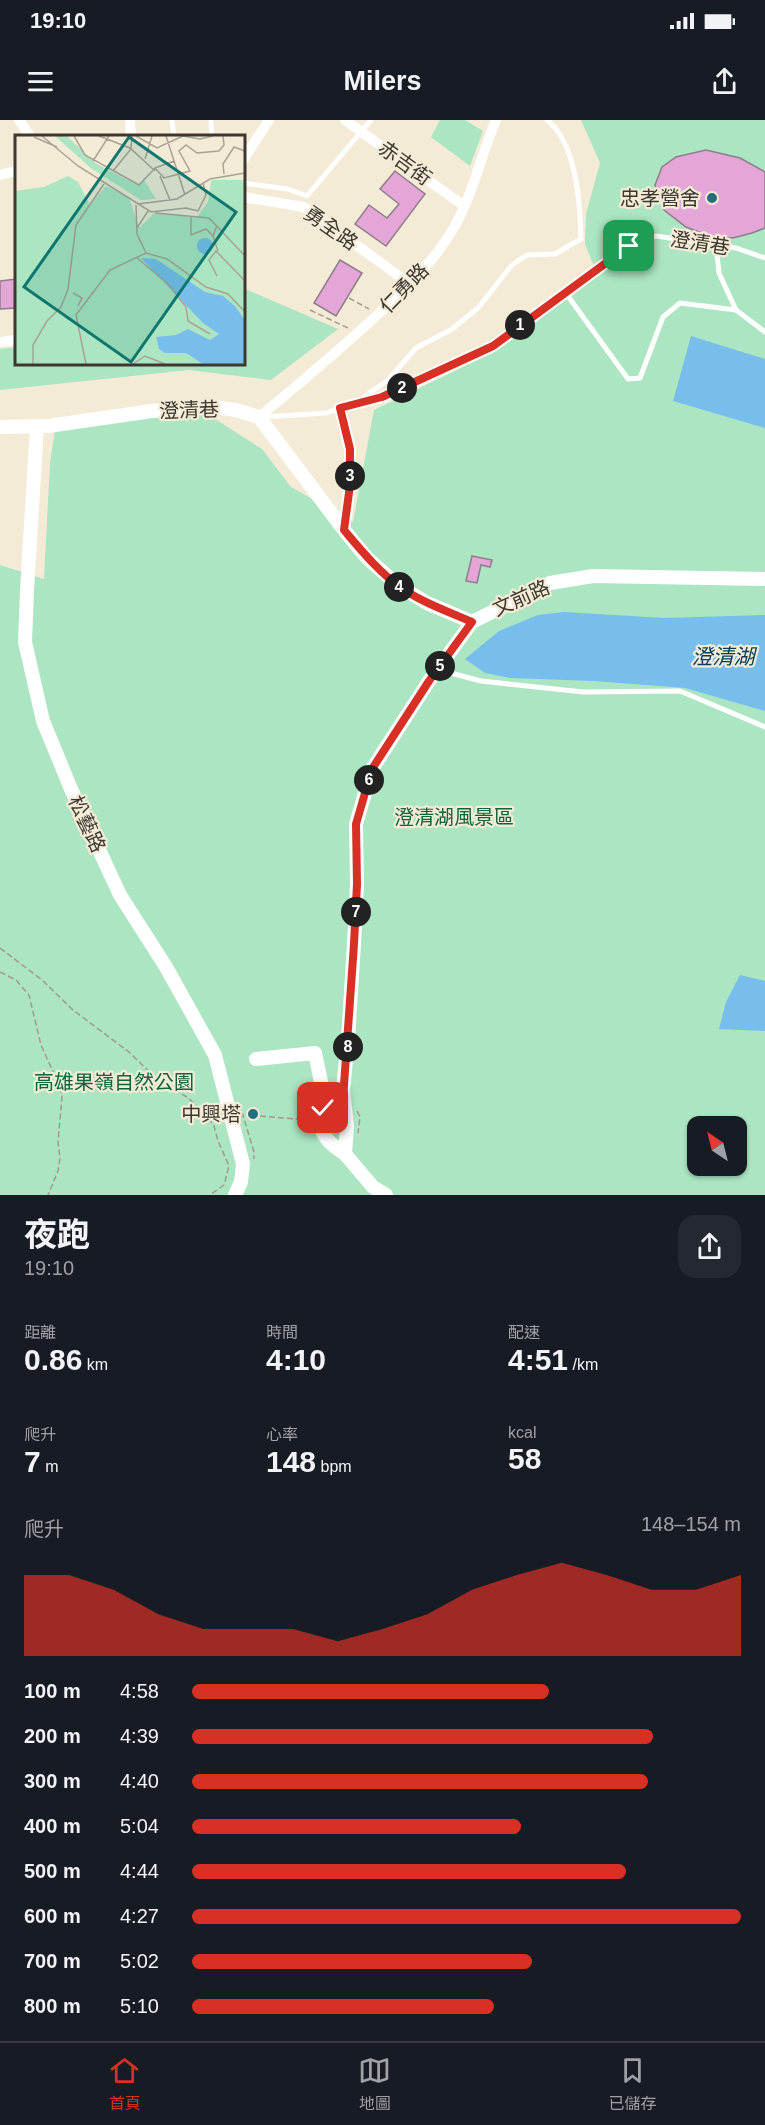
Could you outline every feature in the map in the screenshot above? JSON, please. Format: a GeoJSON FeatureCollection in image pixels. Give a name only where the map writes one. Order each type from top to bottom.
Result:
{"type":"FeatureCollection","features":[{"type":"Feature","properties":{"kind":"street"},"geometry":{"type":"LineString","coordinates":[[19,120],[29,135]]}},
{"type":"Feature","properties":{"kind":"street"},"geometry":{"type":"LineString","coordinates":[[130,120],[131,135]]}},
{"type":"Feature","properties":{"kind":"street"},"geometry":{"type":"LineString","coordinates":[[244,158],[269,120]]}},
{"type":"Feature","properties":{"kind":"street","name":"赤吉街"},"geometry":{"type":"LineString","coordinates":[[345,120],[464,206]]}},
{"type":"Feature","properties":{"kind":"street","name":"仁勇路"},"geometry":{"type":"LineString","coordinates":[[259,417],[355,337],[410,284],[437,254],[451,233],[464,206],[496,120]]}},
{"type":"Feature","properties":{"kind":"street"},"geometry":{"type":"LineString","coordinates":[[0,175],[15,171]]}},
{"type":"Feature","properties":{"kind":"street","name":"勇全路"},"geometry":{"type":"LineString","coordinates":[[244,197],[304,207],[410,284]]}},
{"type":"Feature","properties":{"kind":"street"},"geometry":{"type":"LineString","coordinates":[[0,342],[15,340]]}},
{"type":"Feature","properties":{"kind":"street","name":"澄清巷"},"geometry":{"type":"LineString","coordinates":[[0,427],[37,426],[152,411],[213,407],[236,410],[259,417]]}},
{"type":"Feature","properties":{"kind":"street","name":"文前路"},"geometry":{"type":"LineString","coordinates":[[259,417],[367,558],[399,586],[427,603],[472,622],[550,583],[593,576],[765,579]]}},
{"type":"Feature","properties":{"kind":"street","name":"松藝路"},"geometry":{"type":"LineString","coordinates":[[37,426],[26,642],[43,722],[120,895],[166,967],[215,1054],[243,1164],[241,1182],[235,1195]]}},
{"type":"Feature","properties":{"kind":"street"},"geometry":{"type":"LineString","coordinates":[[345,1154],[347,1126],[343,1099],[357,884],[356,824],[372,769],[437,669],[472,622]]}},
{"type":"Feature","properties":{"kind":"street"},"geometry":{"type":"LineString","coordinates":[[256,1059],[315,1053],[325,1101]]}},
{"type":"Feature","properties":{"kind":"street"},"geometry":{"type":"LineString","coordinates":[[343,1099],[321,1101],[323,1108],[321,1128],[326,1138],[345,1154],[373,1187],[386,1195]]}},
{"type":"Feature","properties":{"kind":"lane"},"geometry":{"type":"LineString","coordinates":[[172,120],[174,135]]}},
{"type":"Feature","properties":{"kind":"lane"},"geometry":{"type":"LineString","coordinates":[[244,183],[288,189],[308,196],[371,120]]}},
{"type":"Feature","properties":{"kind":"lane","name":"澄清巷"},"geometry":{"type":"LineString","coordinates":[[357,402],[388,380],[416,348],[452,329],[478,308],[512,265],[527,255],[555,254],[581,239],[581,219],[573,166],[563,138],[547,120]]}},
{"type":"Feature","properties":{"kind":"lane"},"geometry":{"type":"LineString","coordinates":[[211,123],[212,135]]}},
{"type":"Feature","properties":{"kind":"lane","name":"澄清巷"},"geometry":{"type":"LineString","coordinates":[[259,417],[326,413],[357,402],[382,397],[493,346],[629,246],[656,236],[736,248],[765,258]]}},
{"type":"Feature","properties":{"kind":"lane"},"geometry":{"type":"LineString","coordinates":[[716,246],[719,273],[736,310],[765,332]]}},
{"type":"Feature","properties":{"kind":"lane"},"geometry":{"type":"LineString","coordinates":[[565,292],[628,379],[640,378],[663,317],[680,303],[736,310]]}},
{"type":"Feature","properties":{"kind":"lane"},"geometry":{"type":"LineString","coordinates":[[340,408],[350,449],[350,485],[344,530]]}},
{"type":"Feature","properties":{"kind":"lane"},"geometry":{"type":"LineString","coordinates":[[437,669],[481,681],[583,692],[680,691],[765,727]]}},
{"type":"Feature","properties":{"kind":"path"},"geometry":{"type":"LineString","coordinates":[[349,298],[369,310]]}},
{"type":"Feature","properties":{"kind":"path"},"geometry":{"type":"LineString","coordinates":[[310,310],[349,328]]}},
{"type":"Feature","properties":{"kind":"path"},"geometry":{"type":"LineString","coordinates":[[0,948],[42,980],[74,1010],[129,1052],[161,1083],[187,1097],[205,1113],[214,1126],[229,1166],[224,1185],[210,1195]]}},
{"type":"Feature","properties":{"kind":"path"},"geometry":{"type":"LineString","coordinates":[[0,972],[16,980],[28,995],[41,1045],[60,1087],[62,1097],[58,1142],[60,1158],[58,1171],[48,1195]]}},
{"type":"Feature","properties":{"kind":"path"},"geometry":{"type":"LineString","coordinates":[[242,1110],[254,1152],[253,1163]]}},
{"type":"Feature","properties":{"kind":"path"},"geometry":{"type":"LineString","coordinates":[[260,1116],[322,1122]]}},
{"type":"Feature","properties":{"kind":"green space"},"geometry":{"type":"Polygon","coordinates":[[[440,120],[465,120],[483,131],[470,166],[431,137],[440,120]]]}},
{"type":"Feature","properties":{"kind":"green space","name":"澄清湖風景區"},"geometry":{"type":"Polygon","coordinates":[[[581,120],[765,120],[765,1195],[0,1195],[0,565],[44,579],[50,463],[55,430],[201,410],[262,449],[291,487],[353,522],[374,410],[498,350],[597,274],[585,244],[586,214],[600,163],[581,120]]]}},
{"type":"Feature","properties":{"kind":"green space"},"geometry":{"type":"Polygon","coordinates":[[[244,288],[338,329],[271,380],[189,370],[0,390],[0,349],[15,347],[15,364],[244,364],[244,288]]]}},
{"type":"Feature","properties":{"kind":"water"},"geometry":{"type":"Polygon","coordinates":[[[691,336],[765,359],[765,428],[673,401],[691,336]]]}},
{"type":"Feature","properties":{"kind":"water","name":"澄清湖"},"geometry":{"type":"Polygon","coordinates":[[[564,612],[664,618],[765,615],[765,711],[685,688],[510,678],[485,673],[465,659],[499,631],[538,615],[564,612]]]}},
{"type":"Feature","properties":{"kind":"water"},"geometry":{"type":"Polygon","coordinates":[[[740,975],[765,981],[765,1031],[719,1029],[726,1002],[740,975]]]}},
{"type":"Feature","properties":{"kind":"building","name":"忠孝營舍"},"geometry":{"type":"Polygon","coordinates":[[[706,150],[740,158],[765,172],[765,228],[733,238],[709,236],[686,227],[664,210],[655,185],[662,167],[676,157],[706,150]]]}},
{"type":"Feature","properties":{"kind":"building"},"geometry":{"type":"Polygon","coordinates":[[[395,171],[425,194],[386,246],[355,224],[369,205],[387,218],[399,204],[380,189],[395,171]]]}},
{"type":"Feature","properties":{"kind":"building"},"geometry":{"type":"Polygon","coordinates":[[[340,260],[362,273],[336,316],[314,303],[340,260]]]}},
{"type":"Feature","properties":{"kind":"building"},"geometry":{"type":"Polygon","coordinates":[[[15,279],[15,308],[0,309],[0,281],[15,279]]]}},
{"type":"Feature","properties":{"kind":"building"},"geometry":{"type":"Polygon","coordinates":[[[472,556],[492,560],[490,567],[481,565],[477,583],[466,581],[472,556]]]}},
{"type":"Feature","properties":{"kind":"place","name":"忠孝營舍"},"geometry":{"type":"Point","coordinates":[712,198]}},
{"type":"Feature","properties":{"kind":"place","name":"中興塔"},"geometry":{"type":"Point","coordinates":[253,1114]}},
{"type":"Feature","properties":{"kind":"route"},"geometry":{"type":"LineString","coordinates":[[323,1108],[321,1101],[343,1099],[357,884],[356,824],[372,769],[429,681],[472,622],[427,603],[399,586],[367,558],[344,530],[350,485],[350,449],[340,408],[382,397],[493,346],[629,246]]}},
{"type":"Feature","properties":{"kind":"park label","name":"高雄果嶺自然公園"},"geometry":{"type":"Point","coordinates":[114,1082]}}]}
